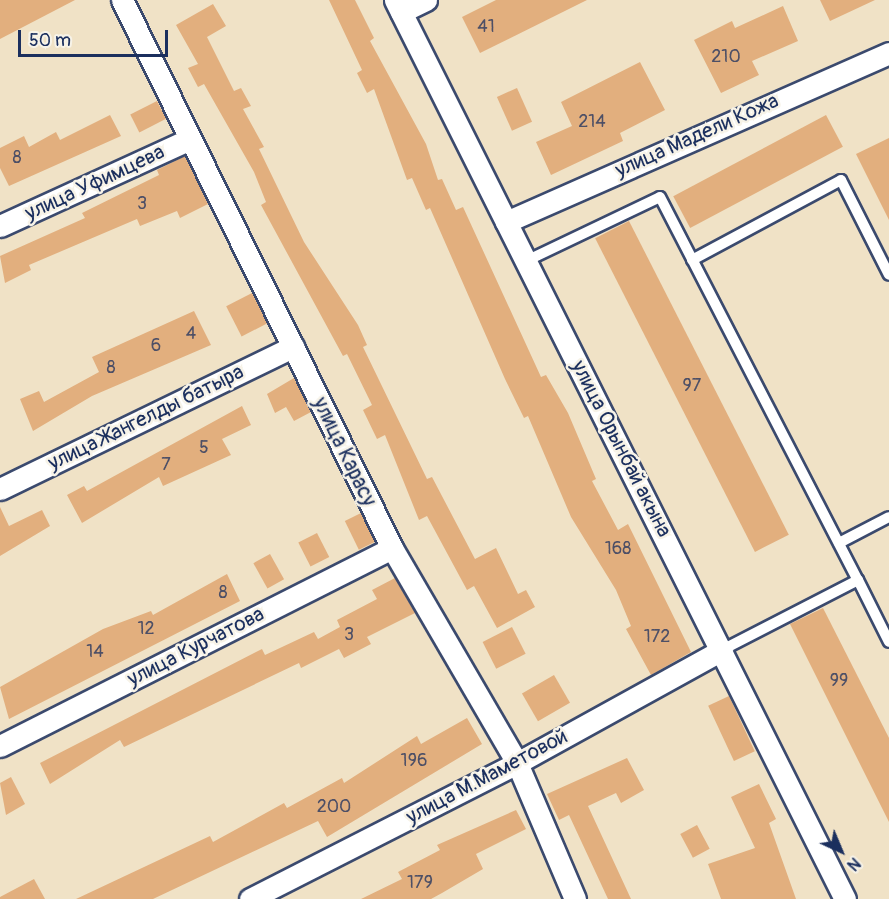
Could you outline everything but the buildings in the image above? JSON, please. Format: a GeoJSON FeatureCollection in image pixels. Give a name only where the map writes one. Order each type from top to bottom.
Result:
{"type":"FeatureCollection","features":[{"type":"Feature","properties":{"kind":"street","name":"улица Карасу"},"geometry":{"type":"LineString","coordinates":[[122,0],[392,548],[517,763],[575,899]]}},
{"type":"Feature","properties":{"kind":"street"},"geometry":{"type":"LineString","coordinates":[[398,6],[426,0]]}},
{"type":"Feature","properties":{"kind":"street","name":"улица Орынбай акына"},"geometry":{"type":"LineString","coordinates":[[398,6],[846,899]]}},
{"type":"Feature","properties":{"kind":"street","name":"улица Мадели Кожа"},"geometry":{"type":"LineString","coordinates":[[506,222],[889,53]]}},
{"type":"Feature","properties":{"kind":"street","name":"улица Уфимцева"},"geometry":{"type":"LineString","coordinates":[[0,226],[190,139]]}},
{"type":"Feature","properties":{"kind":"street","name":"улица Жангелды батыра"},"geometry":{"type":"LineString","coordinates":[[0,489],[293,347]]}},
{"type":"Feature","properties":{"kind":"street","name":"улица Курчатова"},"geometry":{"type":"LineString","coordinates":[[0,746],[392,548]]}},
{"type":"Feature","properties":{"kind":"street","name":"улица М.Маметовой"},"geometry":{"type":"LineString","coordinates":[[250,899],[517,763],[722,650]]}},
{"type":"Feature","properties":{"kind":"lane"},"geometry":{"type":"LineString","coordinates":[[692,260],[841,180],[889,275]]}},
{"type":"Feature","properties":{"kind":"lane"},"geometry":{"type":"LineString","coordinates":[[526,261],[660,197],[889,642]]}},
{"type":"Feature","properties":{"kind":"lane"},"geometry":{"type":"LineString","coordinates":[[839,543],[889,517]]}},
{"type":"Feature","properties":{"kind":"lane"},"geometry":{"type":"LineString","coordinates":[[722,650],[858,579]]}}]}
